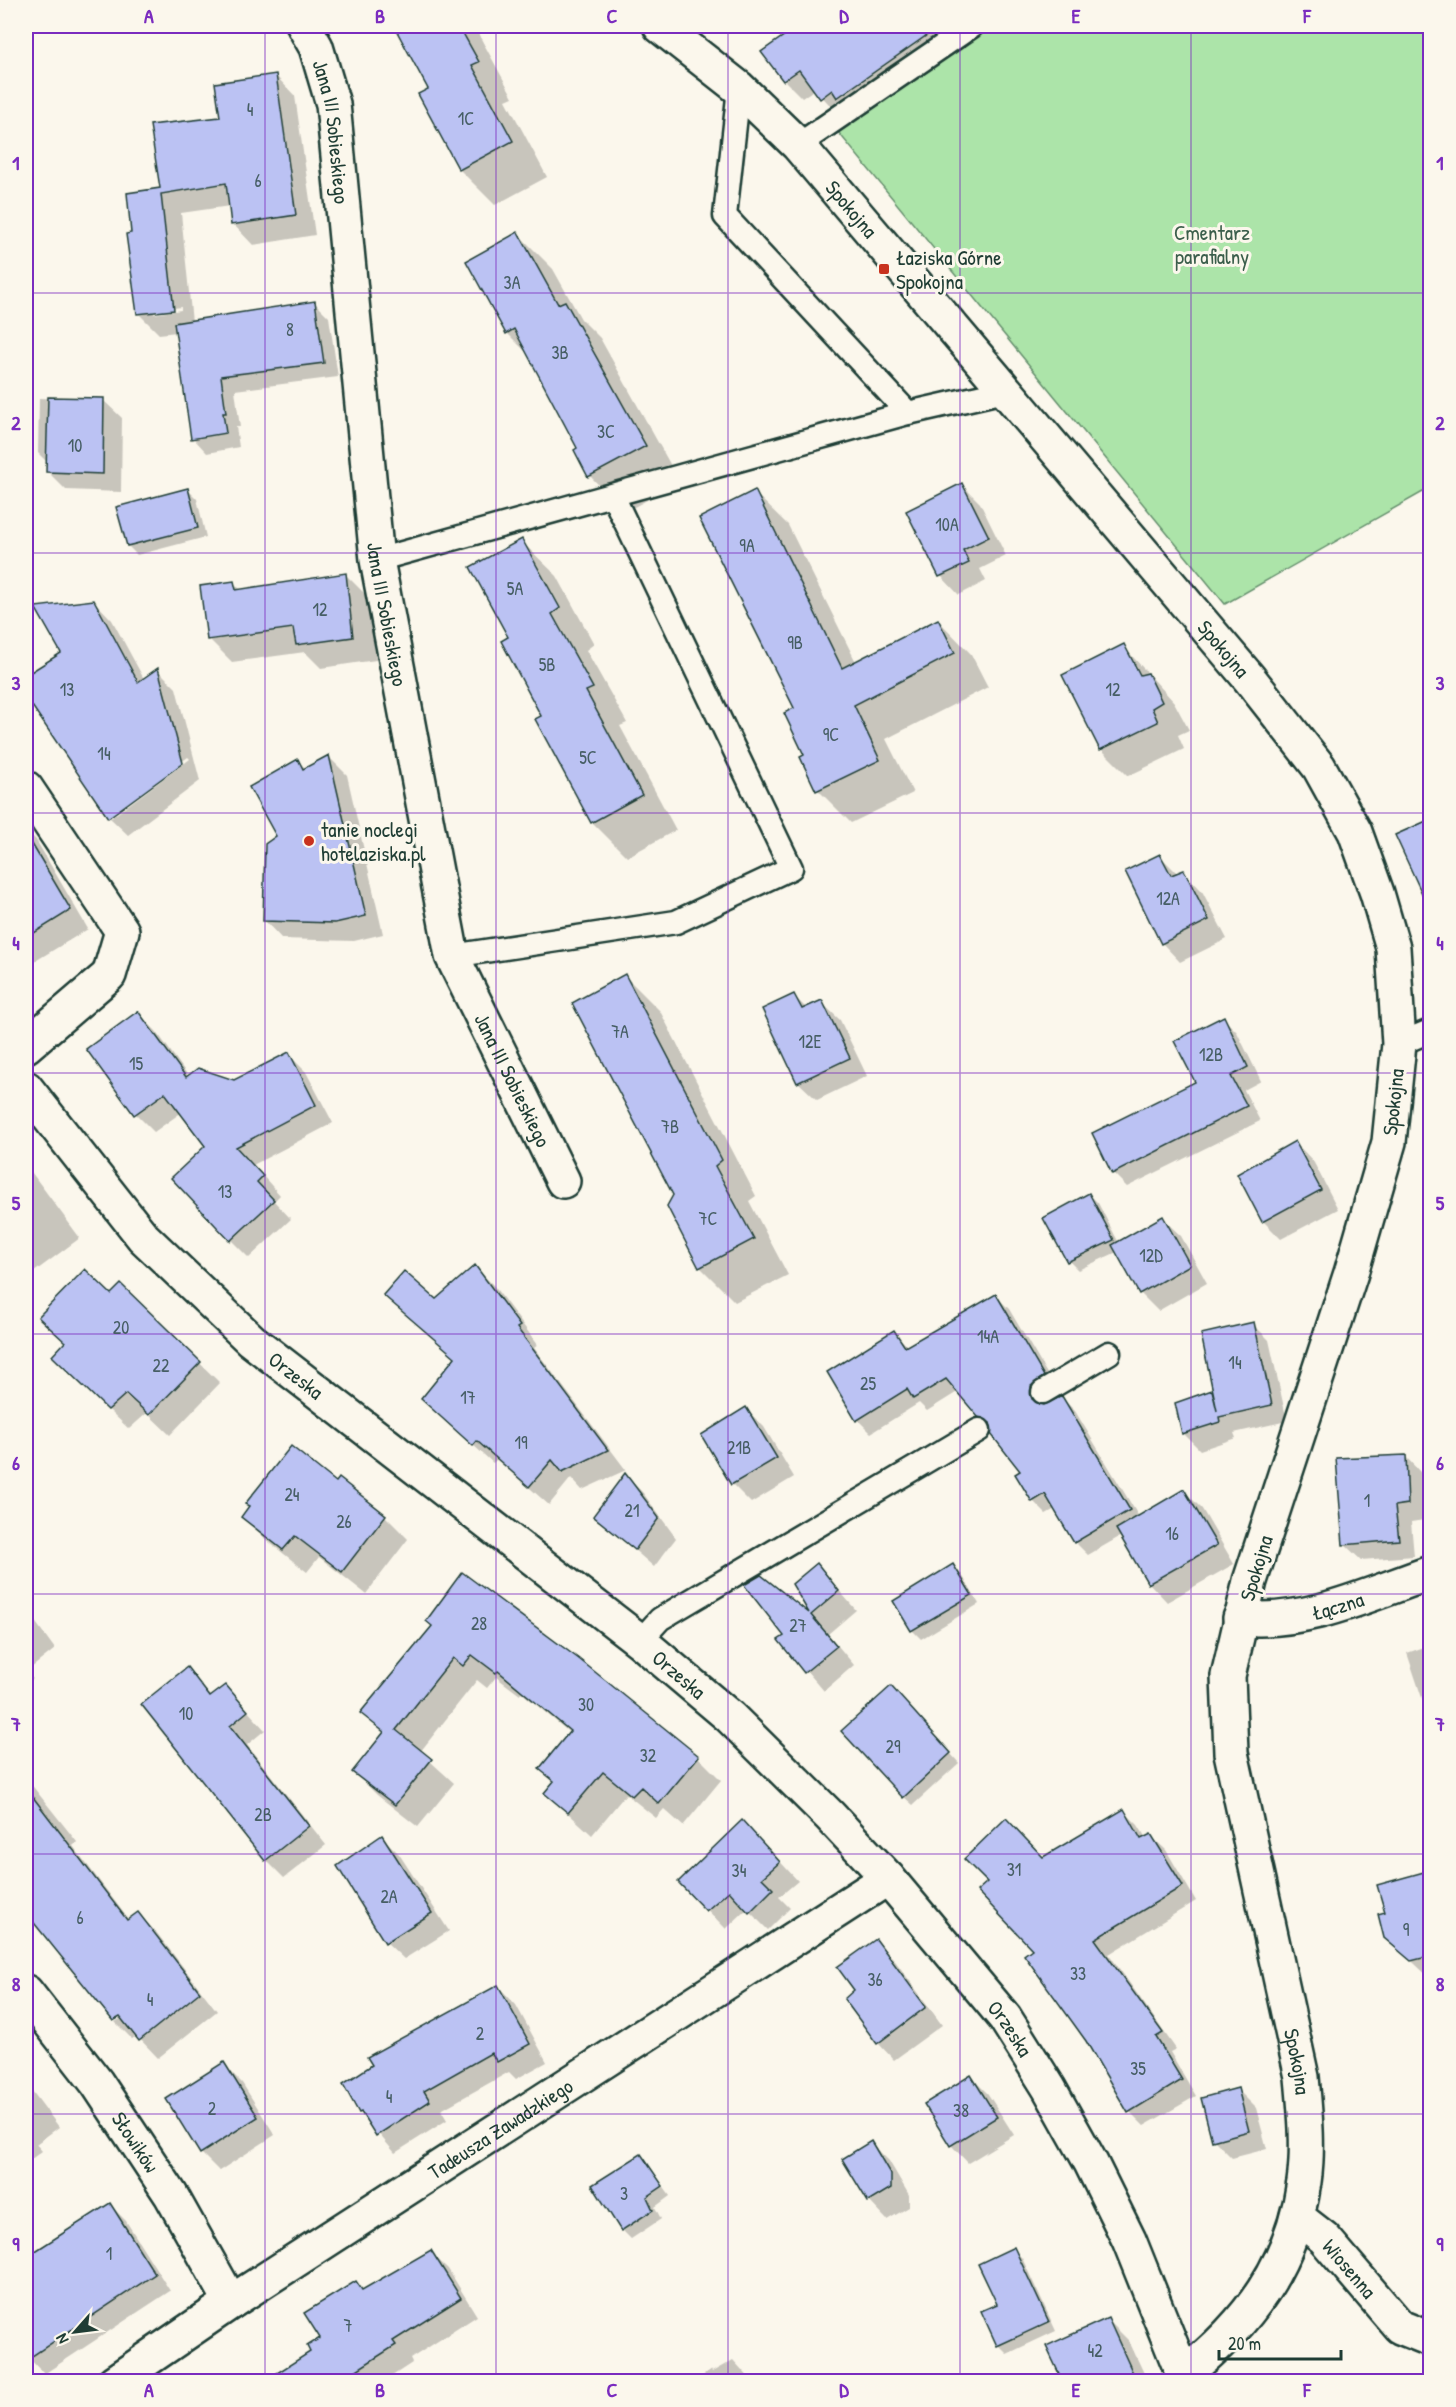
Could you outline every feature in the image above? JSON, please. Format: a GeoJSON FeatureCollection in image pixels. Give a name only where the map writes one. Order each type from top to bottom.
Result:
{"type":"FeatureCollection","features":[{"type":"Feature","properties":{"kind":"street","name":"Jana III Sobieskiego"},"geometry":{"type":"LineString","coordinates":[[304,26],[316,47],[333,104],[377,560],[452,956],[563,1181]]}},
{"type":"Feature","properties":{"kind":"street","name":"Spokojna"},"geometry":{"type":"LineString","coordinates":[[660,26],[739,88],[798,144],[1241,668],[1319,767],[1355,832],[1377,893],[1393,948],[1399,1044],[1389,1142],[1352,1273],[1240,1618],[1228,1676],[1231,1753],[1302,2077],[1306,2129],[1305,2180],[1297,2217],[1271,2278],[1245,2319],[1185,2378]]}},
{"type":"Feature","properties":{"kind":"street"},"geometry":{"type":"LineString","coordinates":[[26,788],[122,931],[109,975],[26,1046]]}},
{"type":"Feature","properties":{"kind":"street","name":"Orzeska"},"geometry":{"type":"LineString","coordinates":[[26,1088],[143,1237],[251,1340],[640,1641],[730,1717],[830,1816],[888,1878],[1005,2018],[1049,2088],[1091,2163],[1129,2240],[1185,2378]]}},
{"type":"Feature","properties":{"kind":"street","name":"Łączna"},"geometry":{"type":"LineString","coordinates":[[1240,1618],[1269,1621],[1309,1615],[1431,1573]]}},
{"type":"Feature","properties":{"kind":"street","name":"Tadeusza Zawadzkiego"},"geometry":{"type":"LineString","coordinates":[[130,2377],[231,2302],[888,1878]]}},
{"type":"Feature","properties":{"kind":"street","name":"Słowików"},"geometry":{"type":"LineString","coordinates":[[26,1992],[97,2084],[159,2176],[231,2302]]}},
{"type":"Feature","properties":{"kind":"street","name":"Wiosenna"},"geometry":{"type":"LineString","coordinates":[[1297,2217],[1324,2238],[1400,2327],[1431,2339]]}},
{"type":"Feature","properties":{"kind":"lane"},"geometry":{"type":"LineString","coordinates":[[798,144],[972,26]]}},
{"type":"Feature","properties":{"kind":"lane"},"geometry":{"type":"LineString","coordinates":[[739,88],[725,216],[908,413]]}},
{"type":"Feature","properties":{"kind":"lane"},"geometry":{"type":"LineString","coordinates":[[377,560],[908,413],[1005,391]]}},
{"type":"Feature","properties":{"kind":"lane"},"geometry":{"type":"LineString","coordinates":[[452,956],[676,922],[791,868],[613,496]]}},
{"type":"Feature","properties":{"kind":"lane"},"geometry":{"type":"LineString","coordinates":[[1399,1044],[1431,1030]]}},
{"type":"Feature","properties":{"kind":"lane"},"geometry":{"type":"LineString","coordinates":[[1043,1392],[1109,1353]]}},
{"type":"Feature","properties":{"kind":"lane"},"geometry":{"type":"LineString","coordinates":[[640,1641],[660,1619],[979,1430]]}},
{"type":"Feature","properties":{"kind":"green space","name":"Cmentarz parafialny"},"geometry":{"type":"Polygon","coordinates":[[[986,26],[1430,26],[1430,488],[1225,604],[834,127],[986,26]]]}},
{"type":"Feature","properties":{"kind":"building"},"geometry":{"type":"Polygon","coordinates":[[[394,26],[459,26],[479,62],[472,65],[513,141],[459,170],[418,94],[428,89],[394,26]]]}},
{"type":"Feature","properties":{"kind":"building"},"geometry":{"type":"Polygon","coordinates":[[[798,26],[940,26],[837,98],[832,90],[820,99],[799,70],[783,81],[761,52],[798,26]]]}},
{"type":"Feature","properties":{"kind":"building"},"geometry":{"type":"Polygon","coordinates":[[[276,74],[296,215],[231,225],[226,183],[161,194],[174,310],[137,314],[126,234],[131,233],[127,193],[160,188],[150,125],[220,117],[215,83],[276,74]]]}},
{"type":"Feature","properties":{"kind":"building"},"geometry":{"type":"Polygon","coordinates":[[[518,232],[558,304],[565,301],[646,446],[588,477],[574,450],[577,448],[514,329],[506,334],[466,261],[518,232]]]}},
{"type":"Feature","properties":{"kind":"building"},"geometry":{"type":"Polygon","coordinates":[[[315,301],[324,363],[221,376],[226,433],[191,439],[174,323],[315,301]]]}},
{"type":"Feature","properties":{"kind":"building"},"geometry":{"type":"Polygon","coordinates":[[[48,397],[104,398],[103,474],[46,472],[48,397]]]}},
{"type":"Feature","properties":{"kind":"building"},"geometry":{"type":"Polygon","coordinates":[[[962,483],[989,537],[963,550],[969,563],[939,577],[906,511],[962,483]]]}},
{"type":"Feature","properties":{"kind":"building"},"geometry":{"type":"Polygon","coordinates":[[[188,488],[198,528],[127,546],[116,507],[188,488]]]}},
{"type":"Feature","properties":{"kind":"building"},"geometry":{"type":"Polygon","coordinates":[[[755,490],[842,668],[938,619],[955,653],[854,705],[880,760],[816,791],[800,757],[804,755],[784,713],[794,708],[699,518],[755,490]]]}},
{"type":"Feature","properties":{"kind":"building"},"geometry":{"type":"Polygon","coordinates":[[[522,539],[560,608],[552,614],[593,688],[586,691],[642,795],[591,823],[535,719],[541,716],[501,641],[508,637],[470,567],[522,539]]]}},
{"type":"Feature","properties":{"kind":"building"},"geometry":{"type":"Polygon","coordinates":[[[346,573],[353,637],[296,645],[293,628],[207,640],[200,586],[234,581],[236,590],[346,573]]]}},
{"type":"Feature","properties":{"kind":"building"},"geometry":{"type":"Polygon","coordinates":[[[94,600],[138,682],[158,668],[183,763],[108,818],[26,697],[26,675],[61,653],[35,607],[94,600]]]}},
{"type":"Feature","properties":{"kind":"building"},"geometry":{"type":"Polygon","coordinates":[[[1124,644],[1140,675],[1148,673],[1162,702],[1152,708],[1158,722],[1100,750],[1062,675],[1124,644]]]}},
{"type":"Feature","properties":{"kind":"building","name":"tanie noclegi hotelaziska.pl"},"geometry":{"type":"Polygon","coordinates":[[[329,755],[366,916],[335,923],[263,921],[265,844],[276,836],[249,787],[298,759],[303,769],[329,755]]]}},
{"type":"Feature","properties":{"kind":"building"},"geometry":{"type":"Polygon","coordinates":[[[1431,819],[1431,913],[1395,835],[1431,819]]]}},
{"type":"Feature","properties":{"kind":"building"},"geometry":{"type":"Polygon","coordinates":[[[26,834],[71,910],[26,938],[26,834]]]}},
{"type":"Feature","properties":{"kind":"building"},"geometry":{"type":"Polygon","coordinates":[[[1160,854],[1171,875],[1184,870],[1209,920],[1161,944],[1125,871],[1160,854]]]}},
{"type":"Feature","properties":{"kind":"building"},"geometry":{"type":"Polygon","coordinates":[[[625,974],[722,1160],[715,1166],[754,1239],[699,1268],[667,1206],[673,1195],[572,1003],[625,974]]]}},
{"type":"Feature","properties":{"kind":"building"},"geometry":{"type":"Polygon","coordinates":[[[794,994],[802,1009],[822,1000],[850,1058],[797,1083],[762,1009],[794,994]]]}},
{"type":"Feature","properties":{"kind":"building"},"geometry":{"type":"Polygon","coordinates":[[[138,1011],[186,1077],[198,1068],[234,1080],[289,1052],[316,1105],[236,1147],[263,1176],[257,1182],[274,1200],[230,1241],[171,1178],[205,1146],[165,1093],[134,1115],[86,1049],[138,1011]]]}},
{"type":"Feature","properties":{"kind":"building"},"geometry":{"type":"Polygon","coordinates":[[[1224,1016],[1248,1067],[1231,1076],[1247,1106],[1112,1174],[1092,1133],[1195,1082],[1174,1041],[1224,1016]]]}},
{"type":"Feature","properties":{"kind":"building"},"geometry":{"type":"Polygon","coordinates":[[[1295,1141],[1321,1190],[1262,1222],[1237,1174],[1295,1141]]]}},
{"type":"Feature","properties":{"kind":"building"},"geometry":{"type":"Polygon","coordinates":[[[1089,1193],[1114,1240],[1067,1262],[1043,1218],[1089,1193]]]}},
{"type":"Feature","properties":{"kind":"building"},"geometry":{"type":"Polygon","coordinates":[[[1163,1216],[1190,1265],[1139,1294],[1112,1245],[1163,1216]]]}},
{"type":"Feature","properties":{"kind":"building"},"geometry":{"type":"Polygon","coordinates":[[[475,1265],[520,1326],[517,1328],[608,1450],[562,1472],[552,1460],[529,1487],[477,1441],[473,1446],[421,1399],[455,1357],[383,1295],[404,1271],[436,1299],[475,1265]]]}},
{"type":"Feature","properties":{"kind":"building"},"geometry":{"type":"Polygon","coordinates":[[[85,1269],[111,1294],[121,1284],[201,1362],[149,1415],[126,1394],[108,1410],[52,1356],[65,1342],[38,1317],[85,1269]]]}},
{"type":"Feature","properties":{"kind":"building"},"geometry":{"type":"Polygon","coordinates":[[[996,1294],[1044,1376],[1031,1386],[1032,1399],[1044,1405],[1062,1396],[1130,1510],[1074,1543],[1045,1494],[1032,1502],[1015,1474],[1020,1471],[991,1434],[990,1423],[978,1417],[946,1379],[913,1399],[907,1389],[856,1421],[827,1372],[894,1330],[905,1347],[996,1294]]]}},
{"type":"Feature","properties":{"kind":"building"},"geometry":{"type":"Polygon","coordinates":[[[1254,1322],[1272,1405],[1219,1417],[1220,1422],[1182,1434],[1175,1403],[1212,1390],[1217,1411],[1201,1334],[1254,1322]]]}},
{"type":"Feature","properties":{"kind":"building"},"geometry":{"type":"Polygon","coordinates":[[[746,1407],[777,1458],[731,1485],[701,1435],[746,1407]]]}},
{"type":"Feature","properties":{"kind":"building"},"geometry":{"type":"Polygon","coordinates":[[[291,1446],[336,1482],[339,1478],[386,1515],[342,1572],[295,1536],[283,1550],[241,1517],[249,1506],[245,1504],[291,1446]]]}},
{"type":"Feature","properties":{"kind":"building"},"geometry":{"type":"Polygon","coordinates":[[[1406,1455],[1408,1504],[1395,1506],[1399,1540],[1343,1545],[1336,1458],[1406,1455]]]}},
{"type":"Feature","properties":{"kind":"building"},"geometry":{"type":"Polygon","coordinates":[[[625,1473],[659,1518],[635,1550],[593,1516],[625,1473]]]}},
{"type":"Feature","properties":{"kind":"building"},"geometry":{"type":"Polygon","coordinates":[[[1184,1489],[1217,1545],[1148,1584],[1116,1529],[1184,1489]]]}},
{"type":"Feature","properties":{"kind":"building"},"geometry":{"type":"Polygon","coordinates":[[[817,1563],[839,1591],[811,1615],[837,1646],[804,1673],[778,1640],[784,1636],[744,1585],[761,1575],[809,1613],[792,1584],[817,1563]]]}},
{"type":"Feature","properties":{"kind":"building"},"geometry":{"type":"Polygon","coordinates":[[[953,1564],[972,1595],[911,1631],[893,1601],[953,1564]]]}},
{"type":"Feature","properties":{"kind":"building"},"geometry":{"type":"Polygon","coordinates":[[[462,1572],[579,1659],[699,1756],[659,1804],[641,1787],[632,1796],[603,1772],[568,1813],[544,1793],[554,1781],[539,1769],[570,1731],[498,1671],[496,1673],[472,1655],[463,1666],[453,1658],[396,1730],[432,1759],[395,1805],[352,1772],[384,1732],[360,1713],[432,1626],[426,1621],[462,1572]]]}},
{"type":"Feature","properties":{"kind":"building"},"geometry":{"type":"Polygon","coordinates":[[[187,1667],[210,1697],[226,1685],[248,1711],[230,1726],[309,1826],[265,1861],[141,1704],[187,1667]]]}},
{"type":"Feature","properties":{"kind":"building"},"geometry":{"type":"Polygon","coordinates":[[[891,1686],[951,1753],[903,1798],[841,1731],[891,1686]]]}},
{"type":"Feature","properties":{"kind":"building"},"geometry":{"type":"Polygon","coordinates":[[[26,1788],[127,1920],[138,1912],[200,1992],[139,2041],[120,2017],[113,2021],[26,1913],[26,1788]]]}},
{"type":"Feature","properties":{"kind":"building"},"geometry":{"type":"Polygon","coordinates":[[[1124,1809],[1141,1839],[1151,1834],[1183,1886],[1095,1939],[1163,2033],[1156,2037],[1182,2080],[1128,2113],[1086,2041],[1024,1955],[1032,1949],[977,1891],[987,1882],[964,1859],[1006,1818],[1043,1857],[1124,1809]]]}},
{"type":"Feature","properties":{"kind":"building"},"geometry":{"type":"Polygon","coordinates":[[[742,1820],[780,1862],[762,1878],[773,1889],[749,1913],[729,1891],[706,1911],[678,1882],[742,1820]]]}},
{"type":"Feature","properties":{"kind":"building"},"geometry":{"type":"Polygon","coordinates":[[[382,1835],[432,1913],[385,1943],[337,1866],[382,1835]]]}},
{"type":"Feature","properties":{"kind":"building"},"geometry":{"type":"Polygon","coordinates":[[[1431,1870],[1431,1956],[1411,1961],[1384,1938],[1378,1914],[1385,1912],[1377,1885],[1431,1870]]]}},
{"type":"Feature","properties":{"kind":"building"},"geometry":{"type":"Polygon","coordinates":[[[876,1939],[926,2007],[877,2044],[844,1999],[854,1990],[837,1967],[876,1939]]]}},
{"type":"Feature","properties":{"kind":"building"},"geometry":{"type":"Polygon","coordinates":[[[498,1985],[530,2044],[497,2062],[491,2053],[424,2091],[430,2101],[376,2136],[361,2112],[359,2113],[343,2084],[372,2065],[367,2057],[498,1985]]]}},
{"type":"Feature","properties":{"kind":"building"},"geometry":{"type":"Polygon","coordinates":[[[224,2062],[258,2117],[200,2154],[166,2099],[224,2062]]]}},
{"type":"Feature","properties":{"kind":"building"},"geometry":{"type":"Polygon","coordinates":[[[971,2075],[997,2117],[950,2146],[924,2104],[971,2075]]]}},
{"type":"Feature","properties":{"kind":"building"},"geometry":{"type":"Polygon","coordinates":[[[1238,2088],[1249,2131],[1212,2141],[1201,2098],[1238,2088]]]}},
{"type":"Feature","properties":{"kind":"building"},"geometry":{"type":"Polygon","coordinates":[[[871,2141],[891,2175],[891,2188],[868,2202],[842,2159],[871,2141]]]}},
{"type":"Feature","properties":{"kind":"building"},"geometry":{"type":"Polygon","coordinates":[[[641,2154],[663,2186],[647,2197],[653,2210],[621,2231],[592,2185],[641,2154]]]}},
{"type":"Feature","properties":{"kind":"building"},"geometry":{"type":"Polygon","coordinates":[[[110,2203],[155,2274],[26,2360],[26,2257],[110,2203]]]}},
{"type":"Feature","properties":{"kind":"building"},"geometry":{"type":"Polygon","coordinates":[[[1014,2247],[1049,2322],[997,2346],[981,2311],[997,2304],[978,2264],[1014,2247]]]}},
{"type":"Feature","properties":{"kind":"building"},"geometry":{"type":"Polygon","coordinates":[[[431,2250],[461,2298],[393,2341],[396,2345],[338,2382],[263,2382],[310,2352],[307,2346],[320,2338],[304,2313],[356,2281],[362,2290],[431,2250]]]}},
{"type":"Feature","properties":{"kind":"building"},"geometry":{"type":"Polygon","coordinates":[[[1108,2318],[1137,2382],[1063,2382],[1046,2346],[1108,2318]]]}},
{"type":"Feature","properties":{"kind":"place","name":"Łaziska Górne Spokojna"},"geometry":{"type":"Point","coordinates":[884,269]}},
{"type":"Feature","properties":{"kind":"place","name":"tanie noclegi hotelaziska.pl"},"geometry":{"type":"Point","coordinates":[309,841]}}]}
